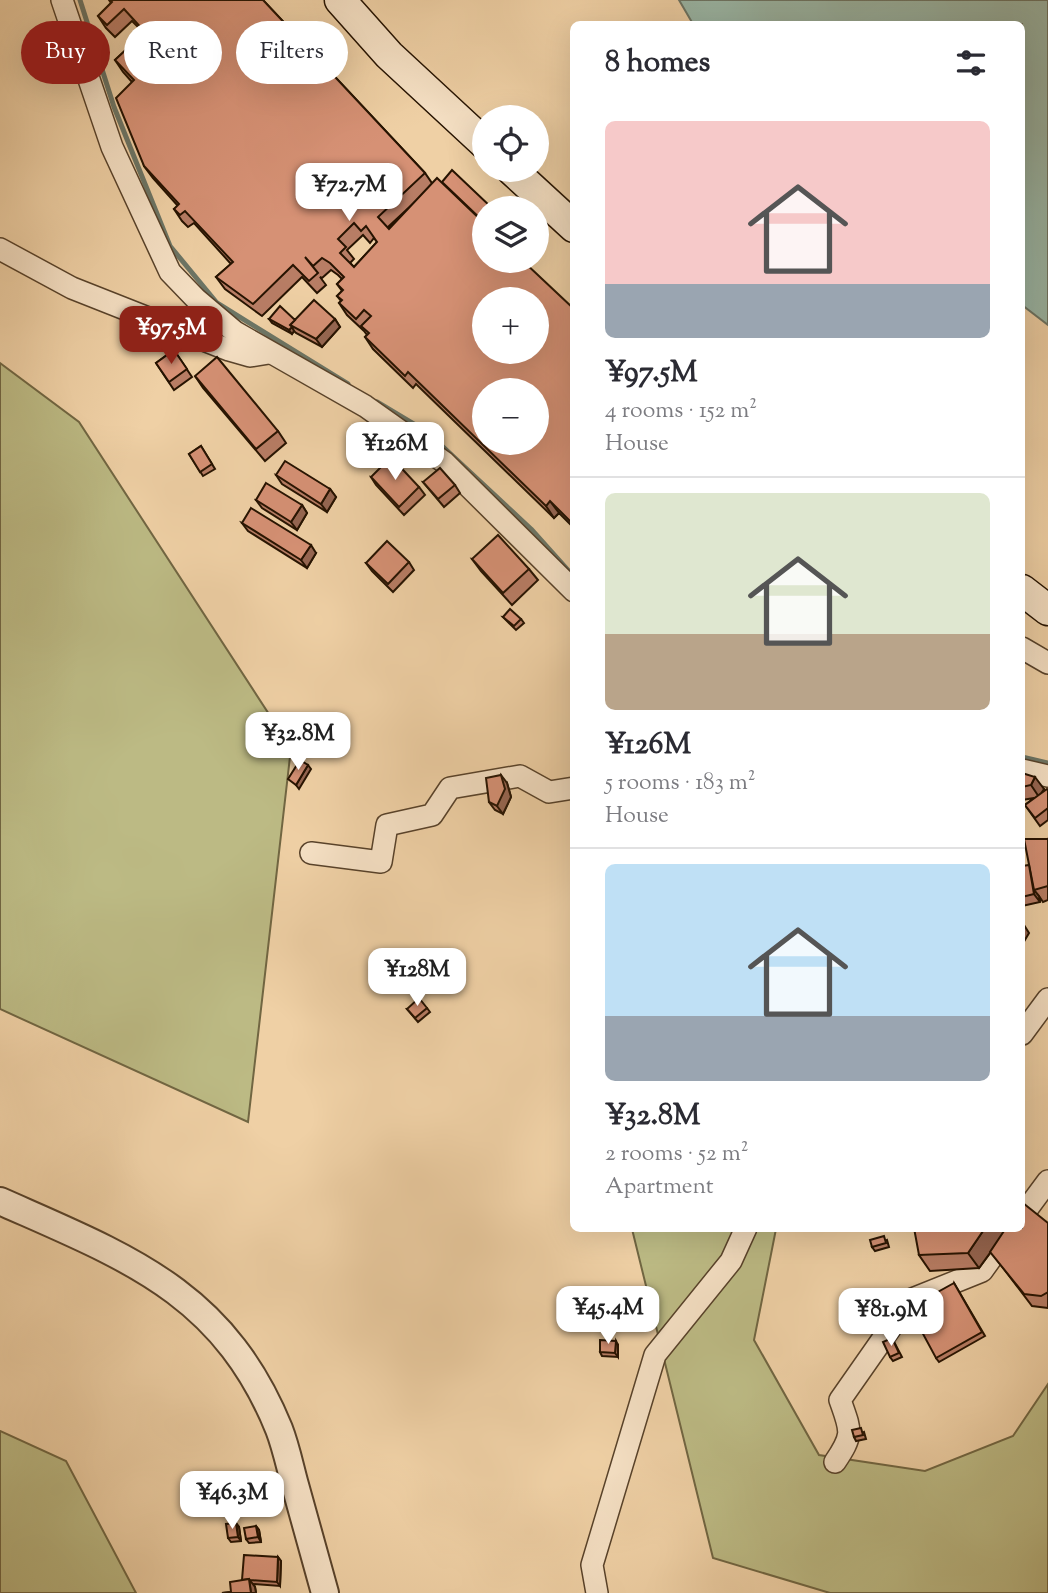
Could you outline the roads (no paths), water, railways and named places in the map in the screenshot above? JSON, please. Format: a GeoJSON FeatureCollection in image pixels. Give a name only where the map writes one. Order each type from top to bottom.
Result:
{"type":"FeatureCollection","features":[{"type":"Feature","properties":{"kind":"main road"},"geometry":{"type":"LineString","coordinates":[[340,0],[389,55],[472,132]]}},
{"type":"Feature","properties":{"kind":"main road"},"geometry":{"type":"LineString","coordinates":[[525,182],[570,223]]}},
{"type":"Feature","properties":{"kind":"main road"},"geometry":{"type":"LineString","coordinates":[[1025,592],[1048,610]]}},
{"type":"Feature","properties":{"kind":"street"},"geometry":{"type":"LineString","coordinates":[[62,0],[112,147],[170,272],[196,299],[235,332],[365,406],[444,462],[570,587]]}},
{"type":"Feature","properties":{"kind":"street"},"geometry":{"type":"LineString","coordinates":[[0,249],[72,288],[229,350],[250,356],[269,353]]}},
{"type":"Feature","properties":{"kind":"street"},"geometry":{"type":"LineString","coordinates":[[1025,650],[1048,663]]}},
{"type":"Feature","properties":{"kind":"street"},"geometry":{"type":"LineString","coordinates":[[1025,771],[1048,776]]}},
{"type":"Feature","properties":{"kind":"street"},"geometry":{"type":"LineString","coordinates":[[311,853],[381,862],[387,825],[432,815],[450,788],[520,776],[549,792],[570,789]]}},
{"type":"Feature","properties":{"kind":"street"},"geometry":{"type":"LineString","coordinates":[[1025,1030],[1048,999]]}},
{"type":"Feature","properties":{"kind":"street"},"geometry":{"type":"LineString","coordinates":[[1025,1212],[1048,1181]]}},
{"type":"Feature","properties":{"kind":"street"},"geometry":{"type":"LineString","coordinates":[[0,1201],[121,1255],[184,1296],[215,1325],[249,1367],[280,1430],[325,1593]]}},
{"type":"Feature","properties":{"kind":"street"},"geometry":{"type":"LineString","coordinates":[[597,1593],[592,1565],[655,1354],[731,1261],[744,1232]]}},
{"type":"Feature","properties":{"kind":"street"},"geometry":{"type":"LineString","coordinates":[[835,1462],[849,1441],[848,1423],[840,1400],[910,1300],[982,1271],[1010,1232]]}},
{"type":"Feature","properties":{"kind":"waterway"},"geometry":{"type":"LineString","coordinates":[[80,0],[114,107],[170,246],[217,303],[348,384]]}},
{"type":"Feature","properties":{"kind":"waterway"},"geometry":{"type":"LineString","coordinates":[[377,402],[427,432],[531,529],[570,573]]}},
{"type":"Feature","properties":{"kind":"waterway"},"geometry":{"type":"LineString","coordinates":[[1025,758],[1048,763]]}}]}
